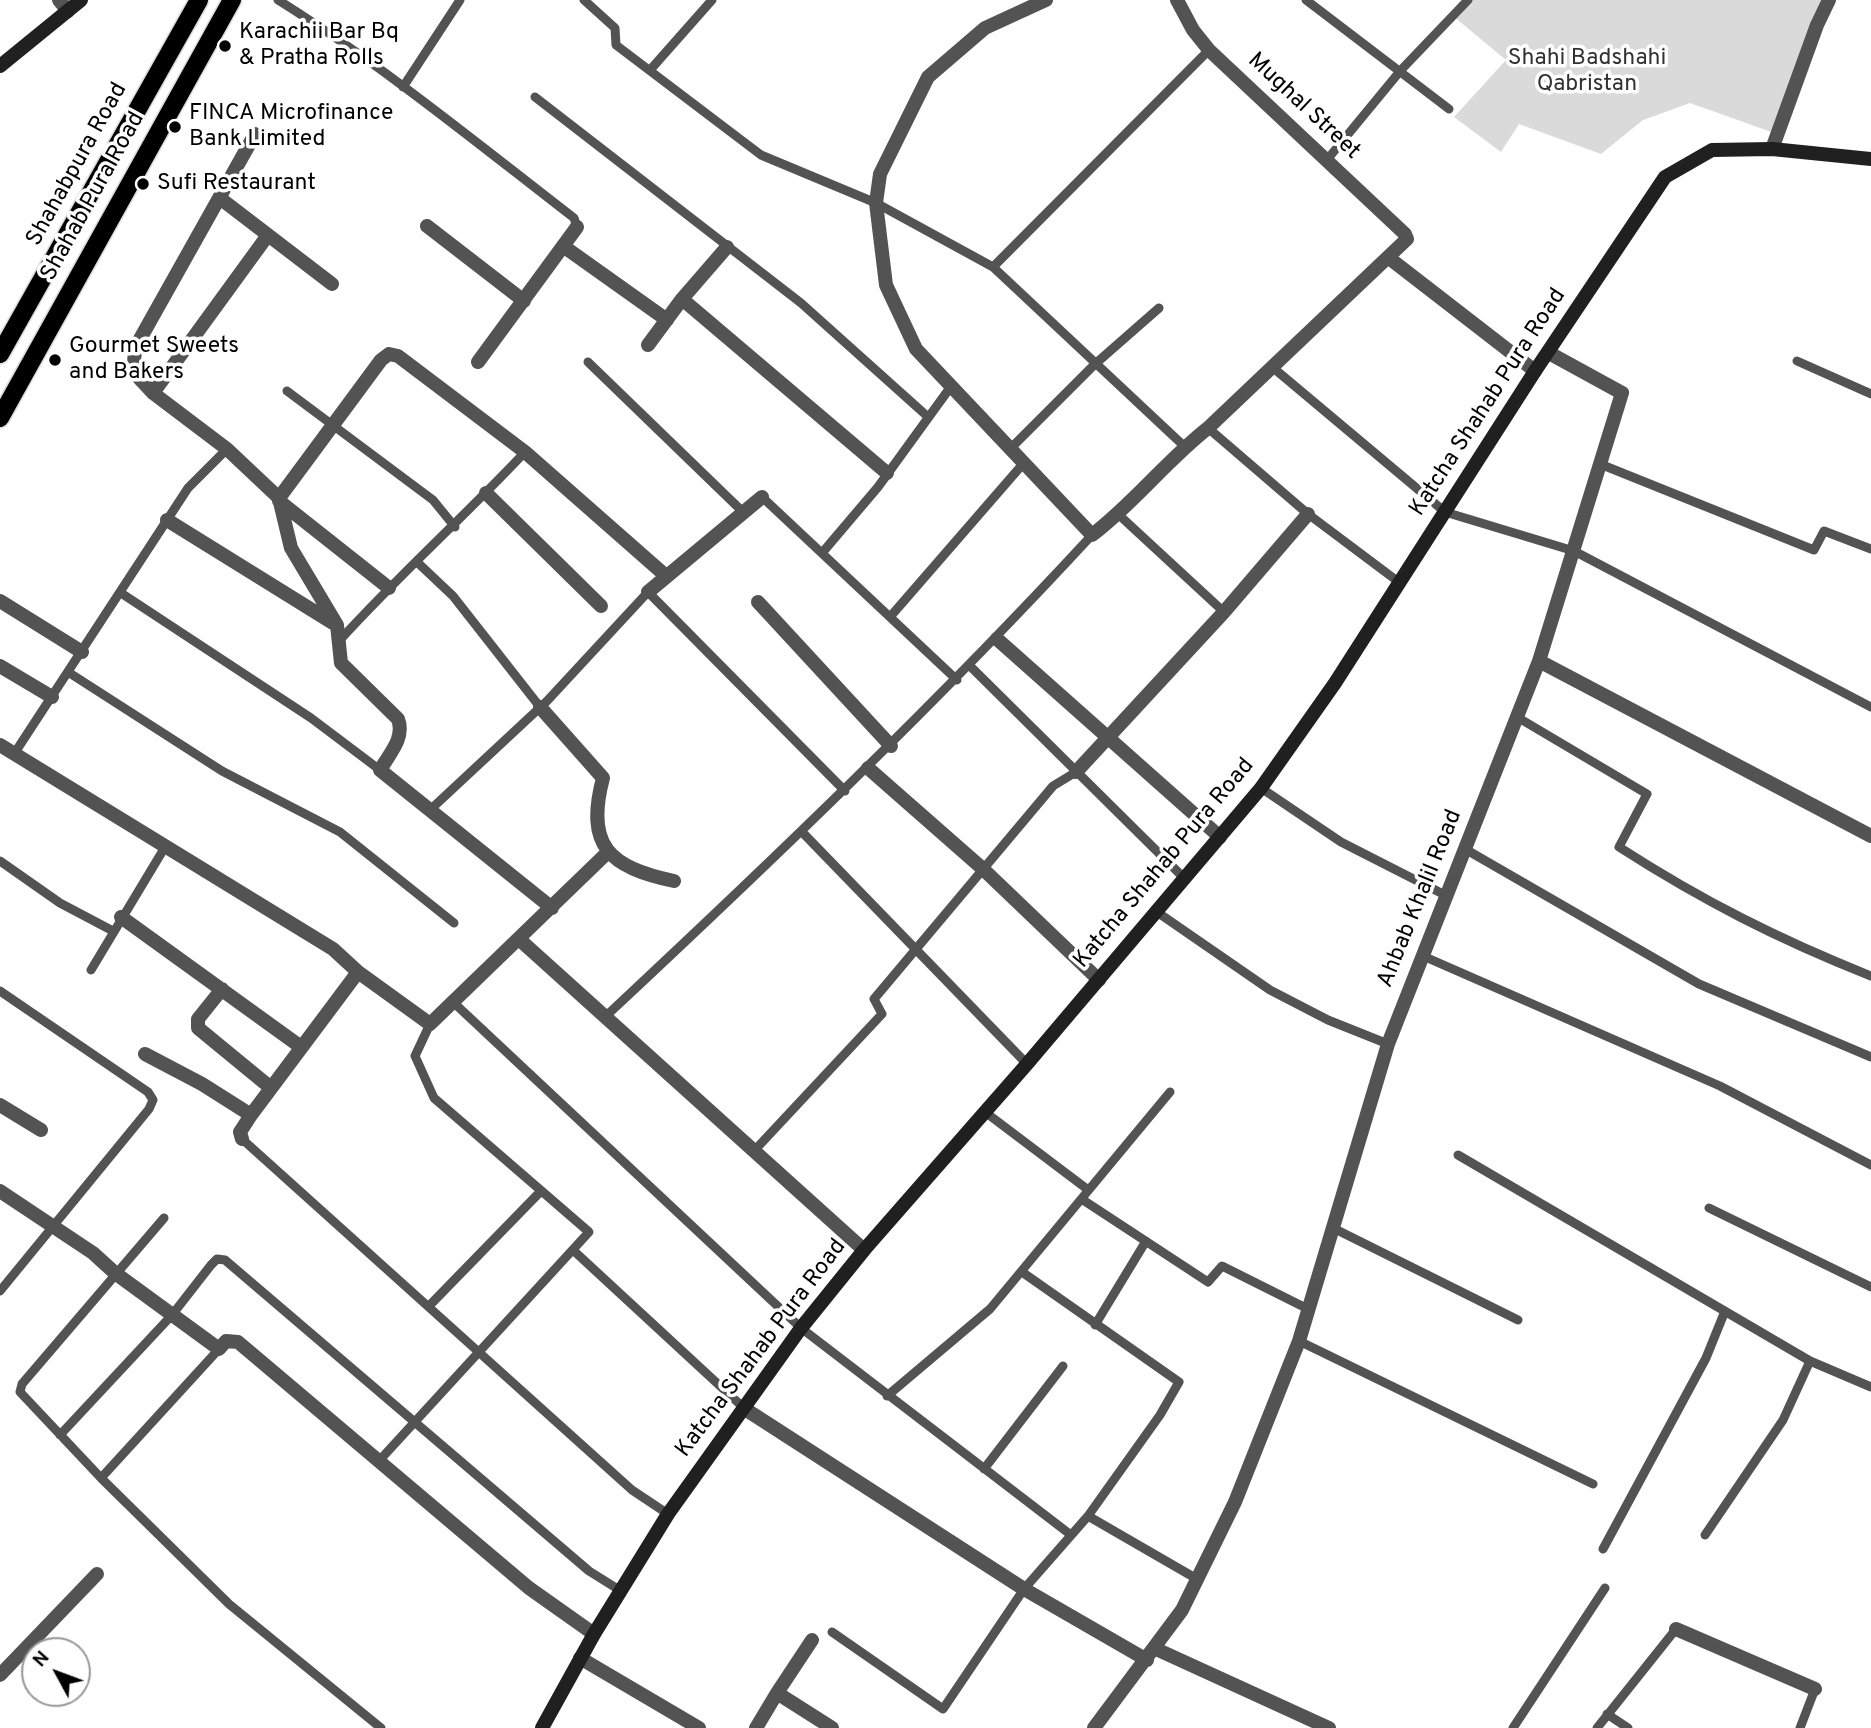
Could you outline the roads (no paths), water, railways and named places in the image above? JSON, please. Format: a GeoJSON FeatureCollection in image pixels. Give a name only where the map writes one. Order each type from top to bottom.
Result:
{"type":"FeatureCollection","features":[{"type":"Feature","properties":{"kind":"main road","name":"Shahabpura Road"},"geometry":{"type":"LineString","coordinates":[[0,354],[6,330],[199,0]]}},
{"type":"Feature","properties":{"kind":"main road","name":"Shahab Pura Road"},"geometry":{"type":"LineString","coordinates":[[0,418],[232,0]]}},
{"type":"Feature","properties":{"kind":"street"},"geometry":{"type":"LineString","coordinates":[[0,66],[63,5],[81,0]]}},
{"type":"Feature","properties":{"kind":"street"},"geometry":{"type":"LineString","coordinates":[[1046,0],[985,28],[928,77],[880,174],[876,203],[886,285],[916,349],[952,385],[1022,465],[1092,536],[1119,514],[1184,446],[1208,428],[1389,258],[1535,370]]}},
{"type":"Feature","properties":{"kind":"street","name":"Mughal Street"},"geometry":{"type":"LineString","coordinates":[[1177,0],[1187,21],[1209,50],[1405,234],[1407,239],[1389,258]]}},
{"type":"Feature","properties":{"kind":"street"},"geometry":{"type":"LineString","coordinates":[[1772,149],[1817,25],[1829,0]]}},
{"type":"Feature","properties":{"kind":"street"},"geometry":{"type":"LineString","coordinates":[[255,134],[221,199],[135,348],[134,364],[139,378],[153,393],[227,449],[279,499],[389,588]]}},
{"type":"Feature","properties":{"kind":"street","name":"Katcha Shahab Pura Road"},"geometry":{"type":"LineString","coordinates":[[542,1728],[594,1634],[668,1514],[801,1328],[864,1250],[1027,1064],[1261,788],[1335,683],[1535,370],[1665,177],[1712,150],[1772,149],[1871,159]]}},
{"type":"Feature","properties":{"kind":"street"},"geometry":{"type":"LineString","coordinates":[[221,199],[332,284]]}},
{"type":"Feature","properties":{"kind":"street"},"geometry":{"type":"LineString","coordinates":[[427,226],[524,301]]}},
{"type":"Feature","properties":{"kind":"street"},"geometry":{"type":"LineString","coordinates":[[478,362],[577,227]]}},
{"type":"Feature","properties":{"kind":"street"},"geometry":{"type":"LineString","coordinates":[[153,393],[268,235]]}},
{"type":"Feature","properties":{"kind":"street"},"geometry":{"type":"LineString","coordinates":[[564,246],[667,320]]}},
{"type":"Feature","properties":{"kind":"street"},"geometry":{"type":"LineString","coordinates":[[648,345],[682,299],[727,247]]}},
{"type":"Feature","properties":{"kind":"street"},"geometry":{"type":"LineString","coordinates":[[682,299],[887,474]]}},
{"type":"Feature","properties":{"kind":"street","name":"Ahbab Khalil Road"},"geometry":{"type":"LineString","coordinates":[[1094,1728],[1182,1610],[1235,1502],[1298,1341],[1388,1044],[1539,661],[1622,393],[1549,352]]}},
{"type":"Feature","properties":{"kind":"street"},"geometry":{"type":"LineString","coordinates":[[552,908],[380,770],[402,729],[398,719],[341,663],[341,640],[337,625],[290,548],[279,499],[381,360],[389,354],[398,356],[525,452],[666,576]]}},
{"type":"Feature","properties":{"kind":"street"},"geometry":{"type":"LineString","coordinates":[[486,493],[601,606]]}},
{"type":"Feature","properties":{"kind":"street"},"geometry":{"type":"LineString","coordinates":[[648,592],[762,497]]}},
{"type":"Feature","properties":{"kind":"street"},"geometry":{"type":"LineString","coordinates":[[1076,772],[1224,612],[1308,514]]}},
{"type":"Feature","properties":{"kind":"street"},"geometry":{"type":"LineString","coordinates":[[167,520],[337,625]]}},
{"type":"Feature","properties":{"kind":"street"},"geometry":{"type":"LineString","coordinates":[[0,601],[82,652]]}},
{"type":"Feature","properties":{"kind":"street"},"geometry":{"type":"LineString","coordinates":[[758,602],[891,746]]}},
{"type":"Feature","properties":{"kind":"street"},"geometry":{"type":"LineString","coordinates":[[997,639],[1220,837]]}},
{"type":"Feature","properties":{"kind":"street"},"geometry":{"type":"LineString","coordinates":[[1539,661],[1871,836]]}},
{"type":"Feature","properties":{"kind":"street"},"geometry":{"type":"LineString","coordinates":[[0,666],[52,697]]}},
{"type":"Feature","properties":{"kind":"street"},"geometry":{"type":"LineString","coordinates":[[540,707],[603,778],[596,816],[599,835],[607,853],[647,875],[674,881]]}},
{"type":"Feature","properties":{"kind":"street"},"geometry":{"type":"LineString","coordinates":[[0,746],[334,949],[358,972],[430,1024],[520,940],[607,853]]}},
{"type":"Feature","properties":{"kind":"street"},"geometry":{"type":"LineString","coordinates":[[868,768],[983,869],[1099,979]]}},
{"type":"Feature","properties":{"kind":"street"},"geometry":{"type":"LineString","coordinates":[[121,918],[301,1046]]}},
{"type":"Feature","properties":{"kind":"street"},"geometry":{"type":"LineString","coordinates":[[520,940],[864,1250]]}},
{"type":"Feature","properties":{"kind":"street"},"geometry":{"type":"LineString","coordinates":[[242,1139],[240,1132],[251,1115],[358,972]]}},
{"type":"Feature","properties":{"kind":"street"},"geometry":{"type":"LineString","coordinates":[[222,989],[198,1020],[198,1028],[271,1088]]}},
{"type":"Feature","properties":{"kind":"street"},"geometry":{"type":"LineString","coordinates":[[145,1054],[202,1084],[251,1115]]}},
{"type":"Feature","properties":{"kind":"street"},"geometry":{"type":"LineString","coordinates":[[0,1105],[41,1130]]}},
{"type":"Feature","properties":{"kind":"street"},"geometry":{"type":"LineString","coordinates":[[0,1191],[55,1226],[219,1349],[226,1341],[238,1342],[529,1588],[594,1634]]}},
{"type":"Feature","properties":{"kind":"street"},"geometry":{"type":"LineString","coordinates":[[745,1409],[1024,1588],[1151,1654],[1329,1728]]}},
{"type":"Feature","properties":{"kind":"street"},"geometry":{"type":"LineString","coordinates":[[0,1675],[97,1574]]}},
{"type":"Feature","properties":{"kind":"street"},"geometry":{"type":"LineString","coordinates":[[1676,1629],[1815,1689]]}},
{"type":"Feature","properties":{"kind":"street"},"geometry":{"type":"LineString","coordinates":[[756,1728],[812,1640]]}},
{"type":"Feature","properties":{"kind":"street"},"geometry":{"type":"LineString","coordinates":[[580,1658],[699,1728]]}},
{"type":"Feature","properties":{"kind":"street"},"geometry":{"type":"LineString","coordinates":[[778,1693],[832,1728]]}},
{"type":"Feature","properties":{"kind":"lane"},"geometry":{"type":"LineString","coordinates":[[278,0],[332,34],[402,87],[574,218],[577,227]]}},
{"type":"Feature","properties":{"kind":"lane"},"geometry":{"type":"LineString","coordinates":[[402,87],[460,0]]}},
{"type":"Feature","properties":{"kind":"lane"},"geometry":{"type":"LineString","coordinates":[[584,0],[615,28],[616,45],[761,155],[876,203],[993,267],[1094,365],[1184,446]]}},
{"type":"Feature","properties":{"kind":"lane"},"geometry":{"type":"LineString","coordinates":[[650,69],[712,0]]}},
{"type":"Feature","properties":{"kind":"lane"},"geometry":{"type":"LineString","coordinates":[[1306,0],[1401,70],[1449,110]]}},
{"type":"Feature","properties":{"kind":"lane"},"geometry":{"type":"LineString","coordinates":[[1326,161],[1401,70],[1468,0]]}},
{"type":"Feature","properties":{"kind":"lane"},"geometry":{"type":"LineString","coordinates":[[993,267],[1209,50]]}},
{"type":"Feature","properties":{"kind":"lane"},"geometry":{"type":"LineString","coordinates":[[535,97],[801,303],[927,416]]}},
{"type":"Feature","properties":{"kind":"lane"},"geometry":{"type":"LineString","coordinates":[[1009,450],[1094,365],[1159,308]]}},
{"type":"Feature","properties":{"kind":"lane"},"geometry":{"type":"LineString","coordinates":[[1797,361],[1871,394]]}},
{"type":"Feature","properties":{"kind":"lane"},"geometry":{"type":"LineString","coordinates":[[588,362],[743,512]]}},
{"type":"Feature","properties":{"kind":"lane"},"geometry":{"type":"LineString","coordinates":[[1271,366],[1445,512],[1573,551],[1871,707]]}},
{"type":"Feature","properties":{"kind":"lane"},"geometry":{"type":"LineString","coordinates":[[822,553],[887,474],[952,385]]}},
{"type":"Feature","properties":{"kind":"lane"},"geometry":{"type":"LineString","coordinates":[[287,391],[433,500],[455,527]]}},
{"type":"Feature","properties":{"kind":"lane"},"geometry":{"type":"LineString","coordinates":[[1208,428],[1308,514],[1400,583]]}},
{"type":"Feature","properties":{"kind":"lane"},"geometry":{"type":"LineString","coordinates":[[14,754],[188,488],[227,449]]}},
{"type":"Feature","properties":{"kind":"lane"},"geometry":{"type":"LineString","coordinates":[[341,640],[389,588],[455,527],[525,452]]}},
{"type":"Feature","properties":{"kind":"lane"},"geometry":{"type":"LineString","coordinates":[[1601,464],[1814,550],[1824,531],[1871,549]]}},
{"type":"Feature","properties":{"kind":"lane"},"geometry":{"type":"LineString","coordinates":[[890,617],[1022,465]]}},
{"type":"Feature","properties":{"kind":"lane"},"geometry":{"type":"LineString","coordinates":[[762,497],[957,680]]}},
{"type":"Feature","properties":{"kind":"lane"},"geometry":{"type":"LineString","coordinates":[[1119,514],[1224,612]]}},
{"type":"Feature","properties":{"kind":"lane"},"geometry":{"type":"LineString","coordinates":[[606,1016],[803,833],[997,639],[1092,536]]}},
{"type":"Feature","properties":{"kind":"lane"},"geometry":{"type":"LineString","coordinates":[[417,562],[453,596],[540,707]]}},
{"type":"Feature","properties":{"kind":"lane"},"geometry":{"type":"LineString","coordinates":[[430,810],[540,707],[648,592],[845,791]]}},
{"type":"Feature","properties":{"kind":"lane"},"geometry":{"type":"LineString","coordinates":[[121,593],[311,718],[380,770]]}},
{"type":"Feature","properties":{"kind":"lane"},"geometry":{"type":"LineString","coordinates":[[970,666],[1185,879]]}},
{"type":"Feature","properties":{"kind":"lane"},"geometry":{"type":"LineString","coordinates":[[68,672],[222,771],[340,832],[454,923]]}},
{"type":"Feature","properties":{"kind":"lane"},"geometry":{"type":"LineString","coordinates":[[1517,718],[1647,794],[1619,847],[1690,893],[1787,942],[1871,976]]}},
{"type":"Feature","properties":{"kind":"lane"},"geometry":{"type":"LineString","coordinates":[[753,1152],[882,1014],[874,999],[1053,786],[1076,772]]}},
{"type":"Feature","properties":{"kind":"lane"},"geometry":{"type":"LineString","coordinates":[[1261,788],[1340,842],[1447,896]]}},
{"type":"Feature","properties":{"kind":"lane"},"geometry":{"type":"LineString","coordinates":[[803,833],[1027,1064]]}},
{"type":"Feature","properties":{"kind":"lane"},"geometry":{"type":"LineString","coordinates":[[91,970],[165,847]]}},
{"type":"Feature","properties":{"kind":"lane"},"geometry":{"type":"LineString","coordinates":[[1465,849],[1699,984],[1871,1057]]}},
{"type":"Feature","properties":{"kind":"lane"},"geometry":{"type":"LineString","coordinates":[[0,861],[60,903],[113,931]]}},
{"type":"Feature","properties":{"kind":"lane"},"geometry":{"type":"LineString","coordinates":[[1157,912],[1270,990],[1328,1020],[1388,1044]]}},
{"type":"Feature","properties":{"kind":"lane"},"geometry":{"type":"LineString","coordinates":[[1423,956],[1720,1086],[1871,1165]]}},
{"type":"Feature","properties":{"kind":"lane"},"geometry":{"type":"LineString","coordinates":[[0,991],[148,1092],[153,1100],[149,1109],[0,1291]]}},
{"type":"Feature","properties":{"kind":"lane"},"geometry":{"type":"LineString","coordinates":[[453,1002],[801,1328],[1071,1535]]}},
{"type":"Feature","properties":{"kind":"lane"},"geometry":{"type":"LineString","coordinates":[[378,1462],[589,1233],[434,1098],[415,1056],[430,1024]]}},
{"type":"Feature","properties":{"kind":"lane"},"geometry":{"type":"LineString","coordinates":[[887,1396],[990,1309],[1170,1092]]}},
{"type":"Feature","properties":{"kind":"lane"},"geometry":{"type":"LineString","coordinates":[[985,1112],[1087,1189]]}},
{"type":"Feature","properties":{"kind":"lane"},"geometry":{"type":"LineString","coordinates":[[242,1139],[632,1490],[668,1514]]}},
{"type":"Feature","properties":{"kind":"lane"},"geometry":{"type":"LineString","coordinates":[[1458,1154],[1810,1361],[1871,1388]]}},
{"type":"Feature","properties":{"kind":"lane"},"geometry":{"type":"LineString","coordinates":[[429,1306],[541,1191]]}},
{"type":"Feature","properties":{"kind":"lane"},"geometry":{"type":"LineString","coordinates":[[1083,1200],[1208,1282],[1222,1266],[1308,1309]]}},
{"type":"Feature","properties":{"kind":"lane"},"geometry":{"type":"LineString","coordinates":[[1709,1208],[1871,1287]]}},
{"type":"Feature","properties":{"kind":"lane"},"geometry":{"type":"LineString","coordinates":[[164,1218],[22,1384],[23,1398],[229,1604],[381,1728]]}},
{"type":"Feature","properties":{"kind":"lane"},"geometry":{"type":"LineString","coordinates":[[1332,1228],[1518,1320]]}},
{"type":"Feature","properties":{"kind":"lane"},"geometry":{"type":"LineString","coordinates":[[1095,1325],[1146,1241]]}},
{"type":"Feature","properties":{"kind":"lane"},"geometry":{"type":"LineString","coordinates":[[573,1251],[745,1409]]}},
{"type":"Feature","properties":{"kind":"lane"},"geometry":{"type":"LineString","coordinates":[[60,1434],[172,1315],[211,1265],[217,1259],[225,1260],[589,1571],[621,1591]]}},
{"type":"Feature","properties":{"kind":"lane"},"geometry":{"type":"LineString","coordinates":[[832,1632],[943,1709],[1024,1588],[1088,1516],[1160,1415],[1179,1382],[1022,1272]]}},
{"type":"Feature","properties":{"kind":"lane"},"geometry":{"type":"LineString","coordinates":[[1603,1549],[1706,1358],[1725,1311]]}},
{"type":"Feature","properties":{"kind":"lane"},"geometry":{"type":"LineString","coordinates":[[1298,1341],[1593,1484]]}},
{"type":"Feature","properties":{"kind":"lane"},"geometry":{"type":"LineString","coordinates":[[101,1478],[219,1349]]}},
{"type":"Feature","properties":{"kind":"lane"},"geometry":{"type":"LineString","coordinates":[[1705,1535],[1783,1420],[1810,1361]]}},
{"type":"Feature","properties":{"kind":"lane"},"geometry":{"type":"LineString","coordinates":[[984,1469],[1063,1366]]}},
{"type":"Feature","properties":{"kind":"lane"},"geometry":{"type":"LineString","coordinates":[[1088,1516],[1197,1579]]}},
{"type":"Feature","properties":{"kind":"lane"},"geometry":{"type":"LineString","coordinates":[[1513,1728],[1605,1588]]}},
{"type":"Feature","properties":{"kind":"lane"},"geometry":{"type":"LineString","coordinates":[[1597,1728],[1676,1629]]}},
{"type":"Feature","properties":{"kind":"lane"},"geometry":{"type":"LineString","coordinates":[[1800,1728],[1815,1689]]}},
{"type":"Feature","properties":{"kind":"lane"},"geometry":{"type":"LineString","coordinates":[[1607,1714],[1628,1728]]}},
{"type":"Feature","properties":{"kind":"place","name":"Karachii Bar Bq & Pratha Rolls"},"geometry":{"type":"Point","coordinates":[225,46]}},
{"type":"Feature","properties":{"kind":"place","name":"FINCA Microfinance Bank Limited"},"geometry":{"type":"Point","coordinates":[175,127]}},
{"type":"Feature","properties":{"kind":"place","name":"Sufi Restaurant"},"geometry":{"type":"Point","coordinates":[143,184]}},
{"type":"Feature","properties":{"kind":"place","name":"Gourmet Sweets and Bakers"},"geometry":{"type":"Point","coordinates":[55,360]}},
{"type":"Feature","properties":{"kind":"park label","name":"Shahi Badshahi Qabristan"},"geometry":{"type":"Point","coordinates":[1587,72]}}]}
